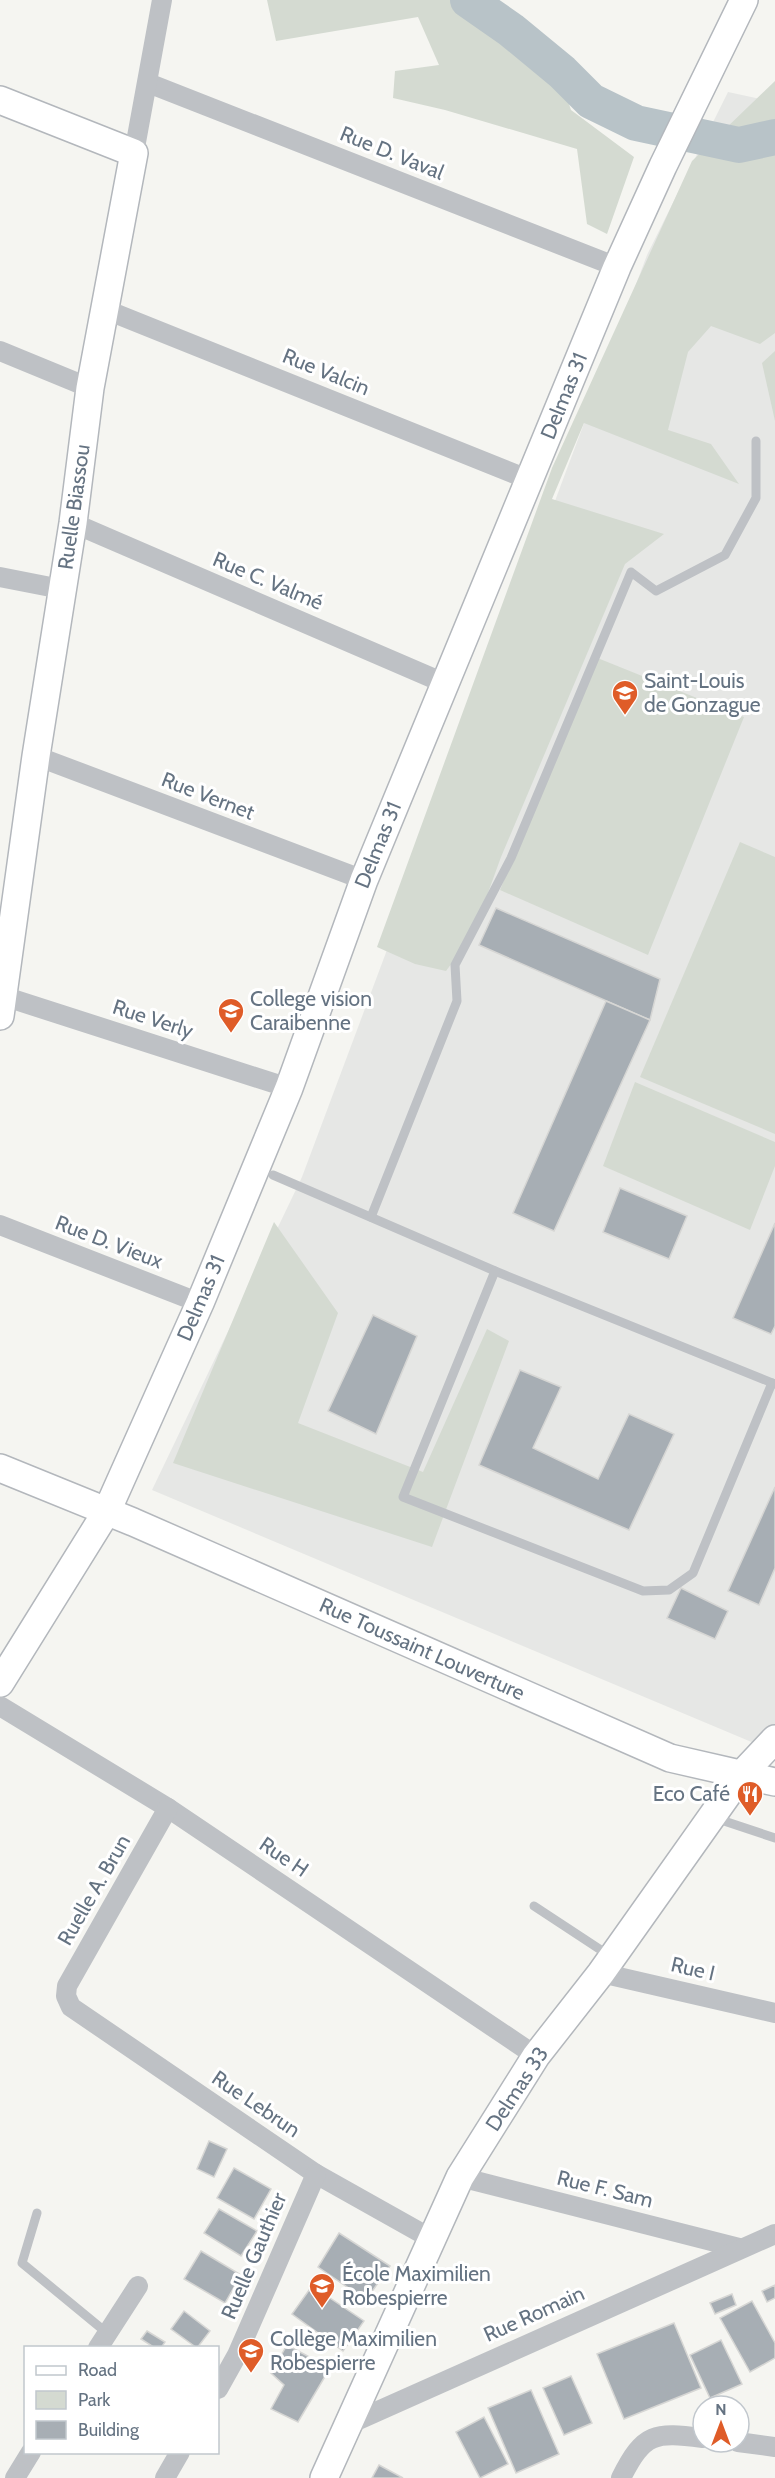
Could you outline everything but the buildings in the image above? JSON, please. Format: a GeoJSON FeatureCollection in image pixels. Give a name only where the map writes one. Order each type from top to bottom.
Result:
{"type":"FeatureCollection","features":[{"type":"Feature","properties":{"kind":"street","name":"Ruelle Biassou"},"geometry":{"type":"LineString","coordinates":[[2,1006],[36,756],[73,523],[90,388],[162,0]]}},
{"type":"Feature","properties":{"kind":"street","name":"Delmas 31"},"geometry":{"type":"LineString","coordinates":[[0,1683],[107,1511],[200,1303],[265,1172],[289,1088],[364,880],[444,683],[617,267],[663,166],[744,0]]}},
{"type":"Feature","properties":{"kind":"street","name":"Rue D. Vaval"},"geometry":{"type":"LineString","coordinates":[[148,82],[617,267]]}},
{"type":"Feature","properties":{"kind":"street"},"geometry":{"type":"LineString","coordinates":[[0,100],[134,153]]}},
{"type":"Feature","properties":{"kind":"street","name":"Rue Valcin"},"geometry":{"type":"LineString","coordinates":[[104,309],[530,480]]}},
{"type":"Feature","properties":{"kind":"street"},"geometry":{"type":"LineString","coordinates":[[0,351],[90,388]]}},
{"type":"Feature","properties":{"kind":"street","name":"Rue C. Valmé"},"geometry":{"type":"LineString","coordinates":[[73,523],[444,683]]}},
{"type":"Feature","properties":{"kind":"street"},"geometry":{"type":"LineString","coordinates":[[0,577],[61,589]]}},
{"type":"Feature","properties":{"kind":"street","name":"Rue Vernet"},"geometry":{"type":"LineString","coordinates":[[36,756],[364,880]]}},
{"type":"Feature","properties":{"kind":"street","name":"Rue Verly"},"geometry":{"type":"LineString","coordinates":[[2,1006],[289,1088]]}},
{"type":"Feature","properties":{"kind":"street","name":"Rue D. Vieux"},"geometry":{"type":"LineString","coordinates":[[0,1225],[200,1303]]}},
{"type":"Feature","properties":{"kind":"street"},"geometry":{"type":"LineString","coordinates":[[0,1468],[107,1511]]}},
{"type":"Feature","properties":{"kind":"street","name":"Rue Toussaint Louverture"},"geometry":{"type":"LineString","coordinates":[[107,1511],[670,1758],[775,1782]]}},
{"type":"Feature","properties":{"kind":"street","name":"Rue H"},"geometry":{"type":"LineString","coordinates":[[0,1706],[168,1808],[536,2056]]}},
{"type":"Feature","properties":{"kind":"street","name":"Delmas 33"},"geometry":{"type":"LineString","coordinates":[[324,2478],[430,2238],[460,2177],[536,2056],[607,1965],[742,1774],[775,1739]]}},
{"type":"Feature","properties":{"kind":"street","name":"Ruelle A. Brun"},"geometry":{"type":"LineString","coordinates":[[66,1996],[67,1986],[168,1808]]}},
{"type":"Feature","properties":{"kind":"street","name":"Rue I"},"geometry":{"type":"LineString","coordinates":[[607,1965],[775,2013]]}},
{"type":"Feature","properties":{"kind":"street","name":"Rue Lebrun"},"geometry":{"type":"LineString","coordinates":[[66,1996],[71,2007],[316,2174],[430,2238]]}},
{"type":"Feature","properties":{"kind":"street","name":"Ruelle Gauthier"},"geometry":{"type":"LineString","coordinates":[[219,2387],[237,2355],[316,2174]]}},
{"type":"Feature","properties":{"kind":"street","name":"Rue F. Sam"},"geometry":{"type":"LineString","coordinates":[[460,2177],[739,2248]]}},
{"type":"Feature","properties":{"kind":"street","name":"Rue Romain"},"geometry":{"type":"LineString","coordinates":[[349,2424],[739,2248],[775,2234]]}},
{"type":"Feature","properties":{"kind":"street"},"geometry":{"type":"LineString","coordinates":[[103,2340],[138,2286]]}},
{"type":"Feature","properties":{"kind":"street"},"geometry":{"type":"LineString","coordinates":[[621,2478],[632,2458],[648,2440],[668,2433],[691,2436]]}},
{"type":"Feature","properties":{"kind":"street"},"geometry":{"type":"LineString","coordinates":[[751,2443],[775,2446]]}},
{"type":"Feature","properties":{"kind":"street"},"geometry":{"type":"LineString","coordinates":[[15,2478],[30,2454]]}},
{"type":"Feature","properties":{"kind":"street"},"geometry":{"type":"LineString","coordinates":[[165,2478],[179,2454]]}},
{"type":"Feature","properties":{"kind":"lane"},"geometry":{"type":"LineString","coordinates":[[371,1217],[457,1000],[455,965],[511,858],[631,572],[656,591],[725,555],[756,498],[756,441]]}},
{"type":"Feature","properties":{"kind":"lane"},"geometry":{"type":"LineString","coordinates":[[265,1172],[495,1271],[774,1384],[693,1573],[669,1590],[643,1591],[403,1497],[495,1271]]}},
{"type":"Feature","properties":{"kind":"lane"},"geometry":{"type":"LineString","coordinates":[[712,1816],[775,1838]]}},
{"type":"Feature","properties":{"kind":"lane"},"geometry":{"type":"LineString","coordinates":[[534,1906],[607,1965]]}},
{"type":"Feature","properties":{"kind":"lane"},"geometry":{"type":"LineString","coordinates":[[37,2213],[22,2263],[103,2340]]}},
{"type":"Feature","properties":{"kind":"shaded area","name":"Saint-Louis de Gonzague"},"geometry":{"type":"Polygon","coordinates":[[[728,92],[775,102],[775,1741],[768,1749],[152,1490],[302,1177],[647,255],[728,92]]]}},
{"type":"Feature","properties":{"kind":"green space"},"geometry":{"type":"Polygon","coordinates":[[[267,0],[456,0],[510,34],[560,78],[571,110],[634,157],[607,234],[587,224],[577,149],[445,110],[393,98],[395,71],[439,65],[418,17],[276,41],[267,0]]]}},
{"type":"Feature","properties":{"kind":"green space"},"geometry":{"type":"Polygon","coordinates":[[[775,81],[775,333],[760,344],[711,326],[688,352],[668,430],[711,444],[739,484],[584,423],[552,499],[664,534],[625,564],[501,857],[473,934],[446,971],[415,964],[377,947],[552,468],[692,161],[775,81]]]}},
{"type":"Feature","properties":{"kind":"green space"},"geometry":{"type":"Polygon","coordinates":[[[775,351],[775,421],[762,363],[775,351]]]}},
{"type":"Feature","properties":{"kind":"green space"},"geometry":{"type":"Polygon","coordinates":[[[595,657],[744,717],[648,955],[500,890],[595,657]]]}},
{"type":"Feature","properties":{"kind":"green space"},"geometry":{"type":"Polygon","coordinates":[[[740,842],[775,857],[775,1134],[640,1077],[740,842]]]}},
{"type":"Feature","properties":{"kind":"green space"},"geometry":{"type":"Polygon","coordinates":[[[635,1082],[775,1142],[775,1166],[750,1230],[603,1166],[635,1082]]]}},
{"type":"Feature","properties":{"kind":"green space"},"geometry":{"type":"Polygon","coordinates":[[[274,1222],[338,1313],[298,1423],[423,1472],[487,1329],[509,1341],[432,1547],[173,1463],[274,1222]]]}},
{"type":"Feature","properties":{"kind":"waterway"},"geometry":{"type":"LineString","coordinates":[[468,0],[511,30],[562,72],[591,101],[636,123],[739,145],[775,137]]}},
{"type":"Feature","properties":{"kind":"place","name":"Saint-Louis de Gonzague"},"geometry":{"type":"Point","coordinates":[625,716]}},
{"type":"Feature","properties":{"kind":"place","name":"College vision Caraibenne"},"geometry":{"type":"Point","coordinates":[231,1034]}},
{"type":"Feature","properties":{"kind":"place","name":"Eco Café"},"geometry":{"type":"Point","coordinates":[750,1817]}},
{"type":"Feature","properties":{"kind":"place","name":"École Maximilien Robespierre"},"geometry":{"type":"Point","coordinates":[322,2309]}},
{"type":"Feature","properties":{"kind":"place","name":"Collège Maximilien Robespierre"},"geometry":{"type":"Point","coordinates":[251,2374]}}]}
